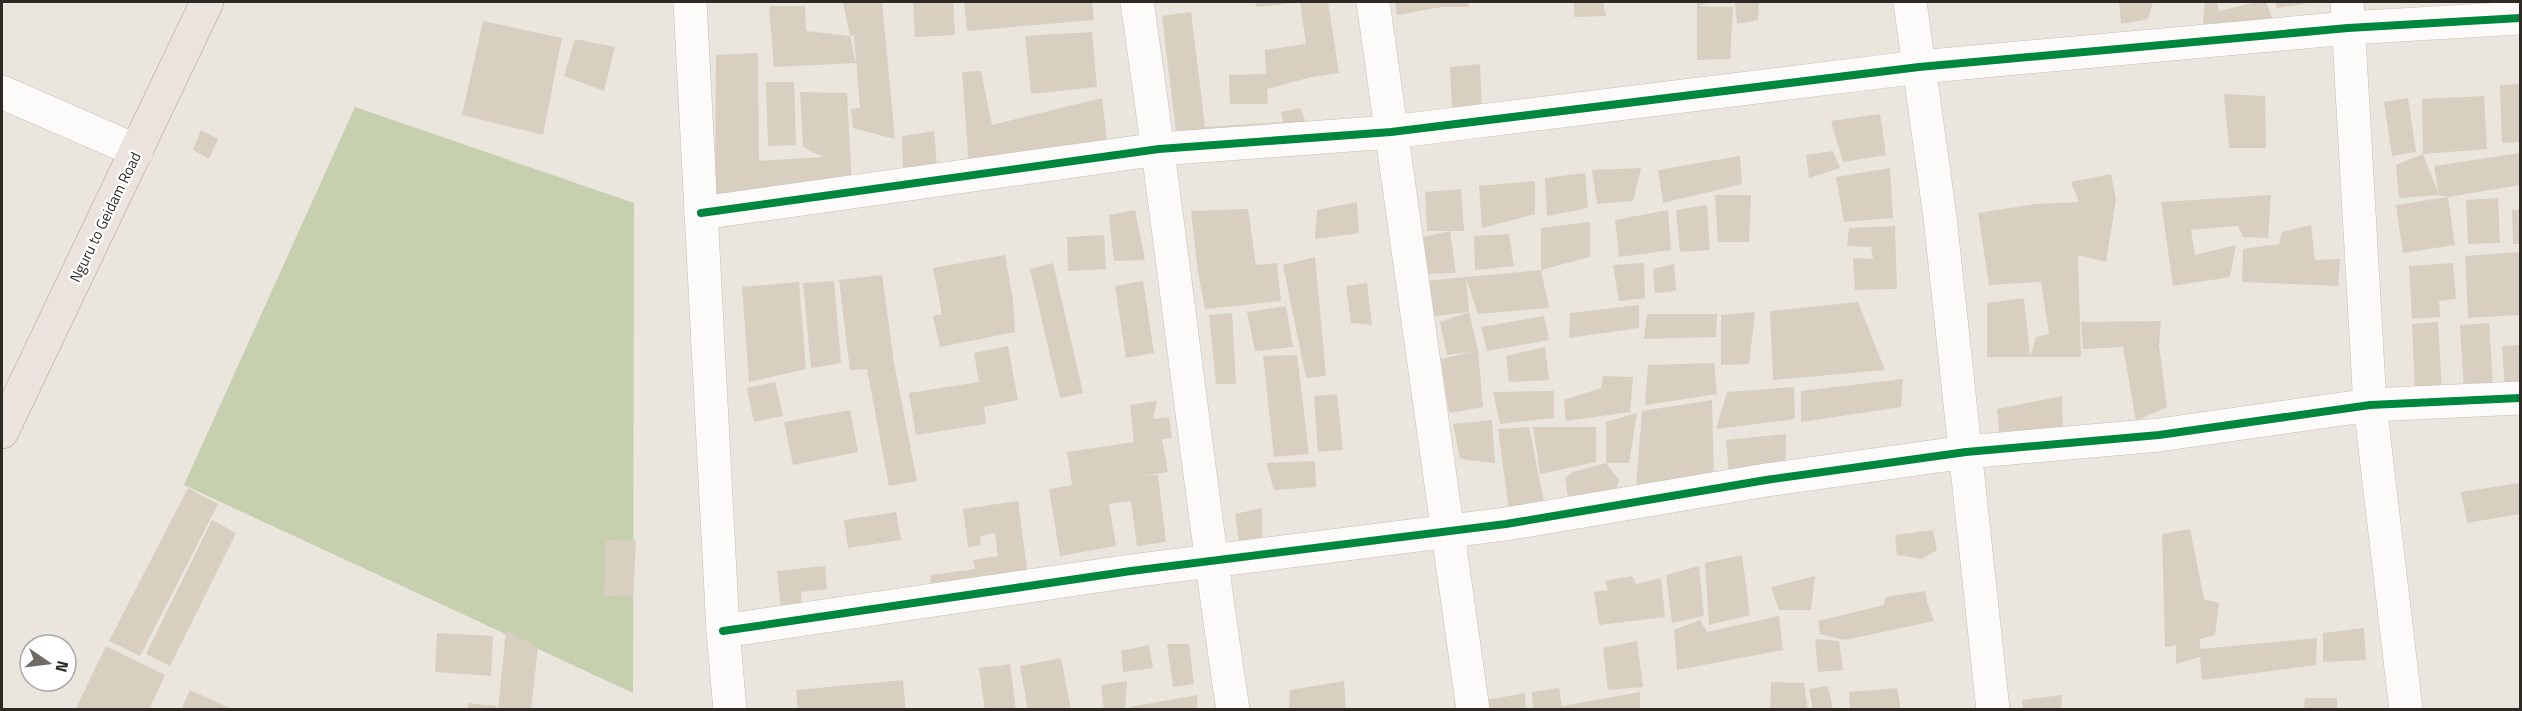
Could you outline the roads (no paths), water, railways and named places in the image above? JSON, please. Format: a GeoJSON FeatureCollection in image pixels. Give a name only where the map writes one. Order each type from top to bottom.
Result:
{"type":"FeatureCollection","features":[{"type":"Feature","properties":{"kind":"main road","name":"Nguru to Geidam Road"},"geometry":{"type":"LineString","coordinates":[[2,432],[207,2]]}},
{"type":"Feature","properties":{"kind":"street"},"geometry":{"type":"LineString","coordinates":[[690,2],[723,631],[730,710]]}},
{"type":"Feature","properties":{"kind":"street"},"geometry":{"type":"LineString","coordinates":[[1137,2],[1159,149],[1210,561],[1233,710]]}},
{"type":"Feature","properties":{"kind":"street"},"geometry":{"type":"LineString","coordinates":[[1373,2],[1473,710]]}},
{"type":"Feature","properties":{"kind":"street"},"geometry":{"type":"LineString","coordinates":[[1910,2],[1940,217],[1993,710]]}},
{"type":"Feature","properties":{"kind":"street"},"geometry":{"type":"LineString","coordinates":[[700,213],[1159,149],[1392,132],[2348,15],[2520,18]]}},
{"type":"Feature","properties":{"kind":"street"},"geometry":{"type":"LineString","coordinates":[[2348,15],[2370,405],[2406,710]]}},
{"type":"Feature","properties":{"kind":"street"},"geometry":{"type":"LineString","coordinates":[[2,92],[137,151]]}},
{"type":"Feature","properties":{"kind":"street"},"geometry":{"type":"LineString","coordinates":[[723,631],[1210,561],[1526,521],[1766,480],[1966,453],[2159,435],[2370,405],[2520,398]]}}]}
